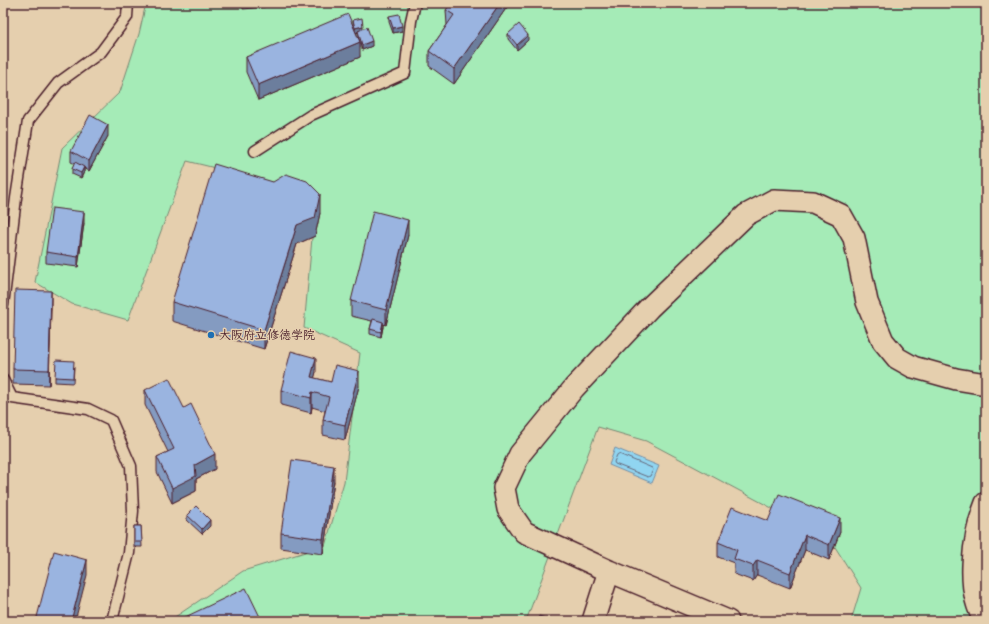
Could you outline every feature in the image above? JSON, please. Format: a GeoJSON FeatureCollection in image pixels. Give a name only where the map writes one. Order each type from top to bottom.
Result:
{"type":"FeatureCollection","features":[{"type":"Feature","properties":{"kind":"street"},"geometry":{"type":"LineString","coordinates":[[728,621],[698,615],[609,570],[524,532],[508,509],[504,488],[520,454],[574,388],[649,308],[746,215],[774,200],[813,202],[841,214],[854,238],[868,302],[883,342],[897,358],[913,367],[956,379],[986,384]]}},
{"type":"Feature","properties":{"kind":"street"},"geometry":{"type":"LineString","coordinates":[[985,621],[976,599],[972,560],[980,519],[986,503]]}},
{"type":"Feature","properties":{"kind":"street"},"geometry":{"type":"LineString","coordinates":[[594,621],[609,570]]}},
{"type":"Feature","properties":{"kind":"lane"},"geometry":{"type":"LineString","coordinates":[[3,305],[16,198],[28,121],[58,83],[101,52],[127,17],[128,3]]}},
{"type":"Feature","properties":{"kind":"lane"},"geometry":{"type":"LineString","coordinates":[[255,151],[311,115],[405,73],[411,21],[415,3]]}},
{"type":"Feature","properties":{"kind":"lane"},"geometry":{"type":"LineString","coordinates":[[3,380],[12,398],[88,409],[111,420],[131,466],[133,511],[129,553],[112,621]]}},
{"type":"Feature","properties":{"kind":"green space"},"geometry":{"type":"Polygon","coordinates":[[[146,3],[986,3],[986,621],[851,621],[861,588],[830,539],[646,441],[598,427],[526,621],[169,621],[243,571],[325,546],[344,482],[360,353],[304,328],[316,193],[187,161],[128,320],[72,304],[35,282],[62,148],[120,92],[139,34],[146,3]]]}},
{"type":"Feature","properties":{"kind":"water"},"geometry":{"type":"Polygon","coordinates":[[[615,448],[659,466],[652,483],[609,465],[615,448]]]}},
{"type":"Feature","properties":{"kind":"building"},"geometry":{"type":"Polygon","coordinates":[[[451,3],[500,3],[454,69],[429,51],[454,15],[446,10],[451,3]]]}},
{"type":"Feature","properties":{"kind":"building"},"geometry":{"type":"Polygon","coordinates":[[[348,14],[360,42],[258,85],[246,57],[348,14]]]}},
{"type":"Feature","properties":{"kind":"building"},"geometry":{"type":"Polygon","coordinates":[[[399,14],[402,26],[393,28],[389,16],[399,14]]]}},
{"type":"Feature","properties":{"kind":"building"},"geometry":{"type":"Polygon","coordinates":[[[362,18],[363,26],[355,28],[353,20],[362,18]]]}},
{"type":"Feature","properties":{"kind":"building"},"geometry":{"type":"Polygon","coordinates":[[[519,24],[528,35],[517,45],[508,34],[519,24]]]}},
{"type":"Feature","properties":{"kind":"building"},"geometry":{"type":"Polygon","coordinates":[[[367,27],[372,41],[362,45],[358,31],[367,27]]]}},
{"type":"Feature","properties":{"kind":"building"},"geometry":{"type":"Polygon","coordinates":[[[90,115],[108,125],[89,161],[71,151],[90,115]]]}},
{"type":"Feature","properties":{"kind":"building"},"geometry":{"type":"Polygon","coordinates":[[[75,162],[84,167],[81,173],[72,169],[75,162]]]}},
{"type":"Feature","properties":{"kind":"building"},"geometry":{"type":"Polygon","coordinates":[[[214,164],[273,182],[286,174],[307,181],[320,194],[315,218],[297,225],[264,330],[172,302],[214,164]]]}},
{"type":"Feature","properties":{"kind":"building"},"geometry":{"type":"Polygon","coordinates":[[[52,208],[84,212],[78,257],[46,252],[52,208]]]}},
{"type":"Feature","properties":{"kind":"building"},"geometry":{"type":"Polygon","coordinates":[[[373,211],[408,220],[386,310],[351,301],[373,211]]]}},
{"type":"Feature","properties":{"kind":"building"},"geometry":{"type":"Polygon","coordinates":[[[15,290],[51,291],[49,370],[13,369],[15,290]]]}},
{"type":"Feature","properties":{"kind":"building"},"geometry":{"type":"Polygon","coordinates":[[[373,319],[383,322],[381,332],[370,329],[373,319]]]}},
{"type":"Feature","properties":{"kind":"building"},"geometry":{"type":"Polygon","coordinates":[[[291,351],[316,358],[311,377],[331,382],[335,365],[359,371],[345,425],[323,420],[329,397],[312,392],[311,398],[281,390],[291,351]]]}},
{"type":"Feature","properties":{"kind":"building"},"geometry":{"type":"Polygon","coordinates":[[[56,360],[74,361],[73,378],[55,377],[56,360]]]}},
{"type":"Feature","properties":{"kind":"building"},"geometry":{"type":"Polygon","coordinates":[[[169,378],[184,408],[191,404],[215,454],[195,465],[196,476],[172,488],[157,457],[174,449],[145,390],[169,378]]]}},
{"type":"Feature","properties":{"kind":"building"},"geometry":{"type":"Polygon","coordinates":[[[292,460],[334,466],[323,539],[281,533],[292,460]]]}},
{"type":"Feature","properties":{"kind":"building"},"geometry":{"type":"Polygon","coordinates":[[[779,494],[840,518],[829,545],[805,535],[790,573],[757,560],[753,566],[734,559],[737,550],[718,542],[732,507],[768,521],[779,494]]]}},
{"type":"Feature","properties":{"kind":"building"},"geometry":{"type":"Polygon","coordinates":[[[196,506],[210,520],[202,529],[187,515],[196,506]]]}},
{"type":"Feature","properties":{"kind":"building"},"geometry":{"type":"Polygon","coordinates":[[[134,526],[141,526],[142,542],[134,542],[134,526]]]}},
{"type":"Feature","properties":{"kind":"building"},"geometry":{"type":"Polygon","coordinates":[[[54,551],[87,560],[71,621],[36,621],[54,551]]]}},
{"type":"Feature","properties":{"kind":"building"},"geometry":{"type":"Polygon","coordinates":[[[246,588],[262,621],[179,620],[246,588]]]}},
{"type":"Feature","properties":{"kind":"building"},"geometry":{"type":"Polygon","coordinates":[[[539,616],[556,621],[538,621],[539,616]]]}},
{"type":"Feature","properties":{"kind":"place","name":"大阪府立修徳学院"},"geometry":{"type":"Point","coordinates":[211,335]}}]}
